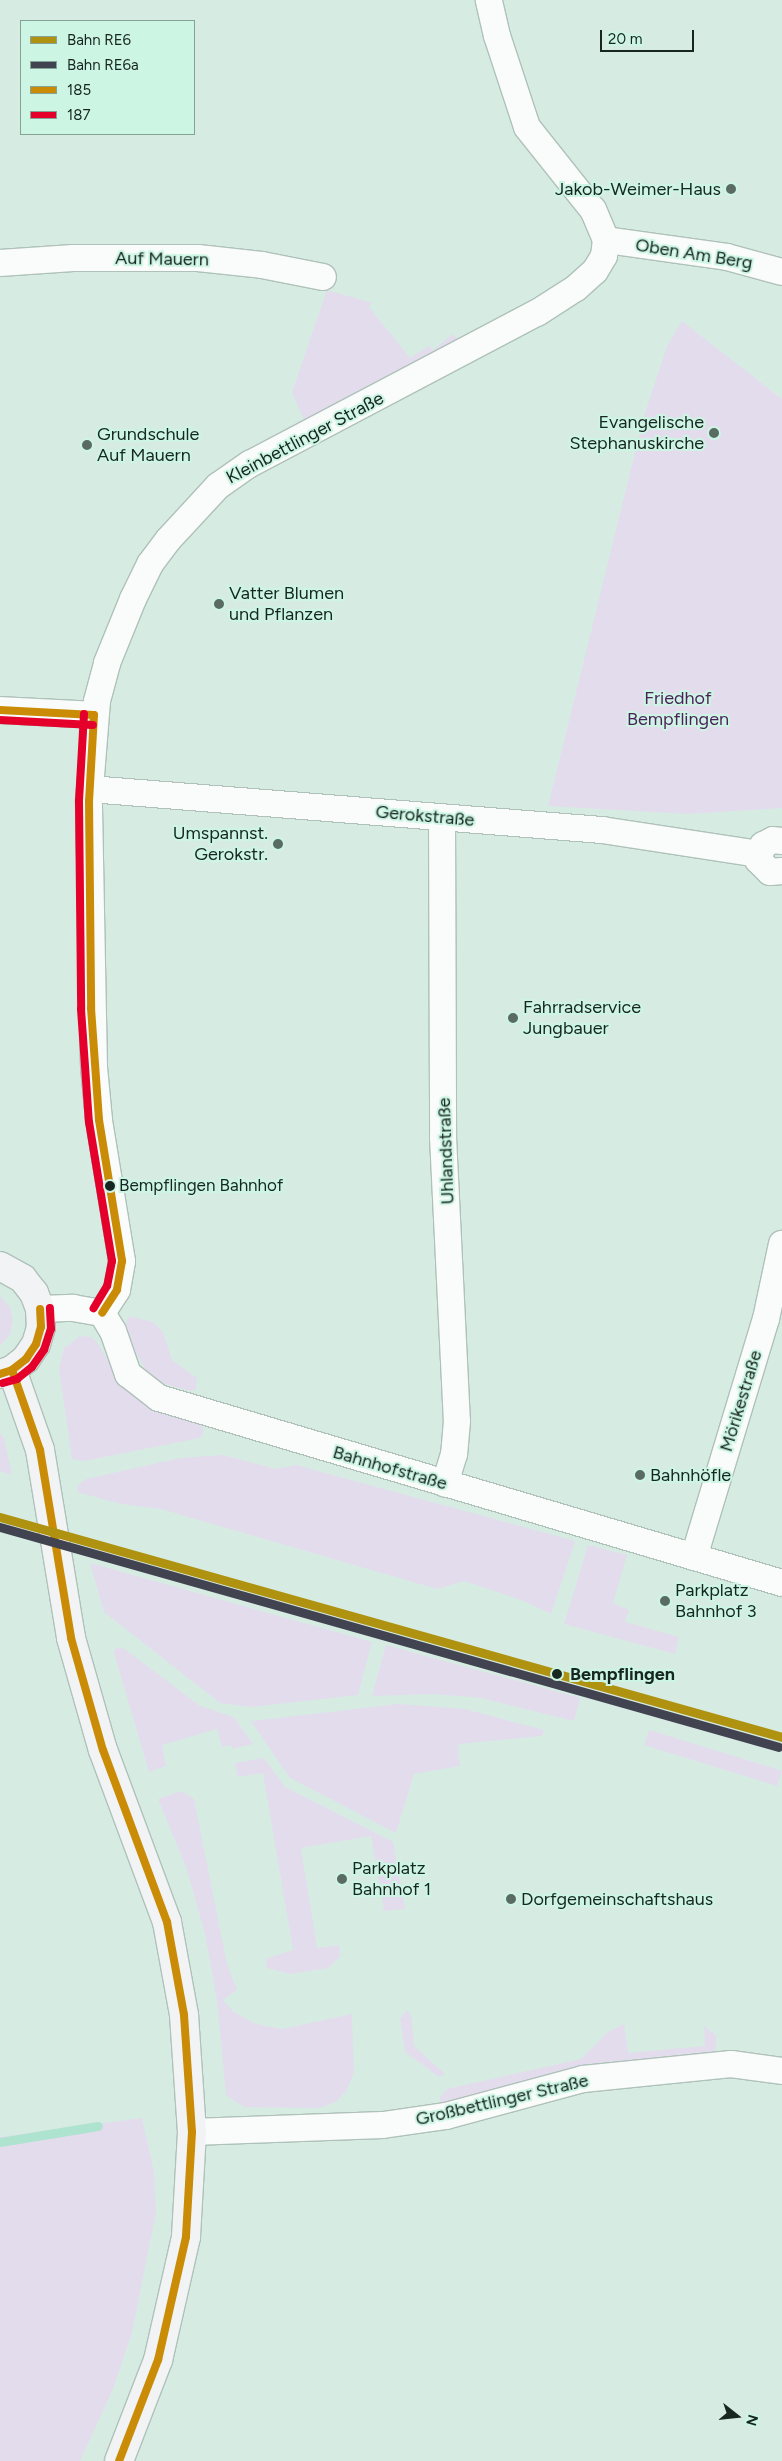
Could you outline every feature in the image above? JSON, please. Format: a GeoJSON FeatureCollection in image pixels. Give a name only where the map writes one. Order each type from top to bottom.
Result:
{"type":"FeatureCollection","features":[{"type":"Feature","properties":{"kind":"street"},"geometry":{"type":"LineString","coordinates":[[489,0],[497,36],[527,127],[593,210],[606,240]]}},
{"type":"Feature","properties":{"kind":"street","name":"Oben Am Berg"},"geometry":{"type":"LineString","coordinates":[[606,240],[727,257],[782,272]]}},
{"type":"Feature","properties":{"kind":"street","name":"Kleinbettlinger Straße"},"geometry":{"type":"LineString","coordinates":[[102,1313],[117,1290],[122,1261],[99,1120],[94,1067],[90,789],[94,715],[118,632],[150,564],[193,510],[218,486],[259,460],[410,382],[541,310],[576,288],[595,271],[604,256],[606,240]]}},
{"type":"Feature","properties":{"kind":"street","name":"Auf Mauern"},"geometry":{"type":"LineString","coordinates":[[0,264],[73,258],[198,258],[262,265],[323,277]]}},
{"type":"Feature","properties":{"kind":"street"},"geometry":{"type":"LineString","coordinates":[[0,710],[94,715]]}},
{"type":"Feature","properties":{"kind":"street","name":"Gerokstraße"},"geometry":{"type":"LineString","coordinates":[[90,789],[602,830],[758,854]]}},
{"type":"Feature","properties":{"kind":"street","name":"Uhlandstraße"},"geometry":{"type":"LineString","coordinates":[[442,817],[444,1137],[457,1411],[454,1454],[445,1484]]}},
{"type":"Feature","properties":{"kind":"street"},"geometry":{"type":"LineString","coordinates":[[782,841],[767,841],[758,854],[764,870],[782,871]]}},
{"type":"Feature","properties":{"kind":"street","name":"Mörikestraße"},"geometry":{"type":"LineString","coordinates":[[694,1557],[766,1319],[782,1244]]}},
{"type":"Feature","properties":{"kind":"street"},"geometry":{"type":"LineString","coordinates":[[0,1266],[23,1279],[40,1309],[41,1327],[36,1344],[26,1359],[6,1372],[40,1450],[72,1638],[103,1750],[156,1887],[166,1922],[184,2015],[192,2132],[189,2198],[179,2276],[158,2360],[119,2461]]}},
{"type":"Feature","properties":{"kind":"street"},"geometry":{"type":"LineString","coordinates":[[40,1309],[73,1308],[102,1313]]}},
{"type":"Feature","properties":{"kind":"street","name":"Bahnhofstraße"},"geometry":{"type":"LineString","coordinates":[[102,1313],[113,1331],[128,1374],[159,1398],[782,1583]]}},
{"type":"Feature","properties":{"kind":"street","name":"Großbettlinger Straße"},"geometry":{"type":"LineString","coordinates":[[192,2132],[383,2125],[446,2116],[583,2079],[731,2064],[782,2071]]}},
{"type":"Feature","properties":{"kind":"green space"},"geometry":{"type":"Polygon","coordinates":[[[327,290],[372,303],[369,307],[410,358],[429,346],[433,350],[453,334],[462,344],[306,425],[292,392],[327,290]]]}},
{"type":"Feature","properties":{"kind":"green space","name":"Friedhof Bempflingen"},"geometry":{"type":"Polygon","coordinates":[[[682,321],[782,399],[782,808],[687,814],[548,806],[644,416],[667,346],[682,321]]]}},
{"type":"Feature","properties":{"kind":"green space"},"geometry":{"type":"Polygon","coordinates":[[[0,1296],[10,1307],[13,1320],[10,1334],[0,1346],[0,1296]]]}},
{"type":"Feature","properties":{"kind":"green space"},"geometry":{"type":"Polygon","coordinates":[[[129,1316],[153,1322],[163,1332],[172,1360],[197,1378],[196,1389],[191,1391],[161,1383],[146,1370],[129,1341],[126,1323],[129,1316]]]}},
{"type":"Feature","properties":{"kind":"green space"},"geometry":{"type":"Polygon","coordinates":[[[80,1336],[91,1337],[97,1342],[118,1377],[145,1404],[200,1421],[204,1431],[200,1438],[84,1461],[72,1459],[59,1369],[64,1348],[80,1336]]]}},
{"type":"Feature","properties":{"kind":"green space"},"geometry":{"type":"Polygon","coordinates":[[[0,1433],[4,1438],[12,1475],[0,1471],[0,1433]]]}},
{"type":"Feature","properties":{"kind":"green space"},"geometry":{"type":"Polygon","coordinates":[[[223,1455],[276,1469],[296,1465],[575,1541],[551,1614],[524,1601],[464,1581],[437,1589],[161,1509],[121,1504],[77,1492],[79,1484],[86,1479],[180,1458],[223,1455]]]}},
{"type":"Feature","properties":{"kind":"green space"},"geometry":{"type":"Polygon","coordinates":[[[588,1545],[627,1555],[613,1603],[629,1610],[625,1622],[679,1637],[675,1654],[564,1624],[588,1545]]]}},
{"type":"Feature","properties":{"kind":"green space"},"geometry":{"type":"Polygon","coordinates":[[[90,1563],[372,1642],[358,1695],[251,1707],[220,1703],[104,1612],[90,1563]]]}},
{"type":"Feature","properties":{"kind":"green space"},"geometry":{"type":"Polygon","coordinates":[[[386,1645],[580,1698],[574,1721],[481,1698],[433,1694],[372,1696],[386,1645]]]}},
{"type":"Feature","properties":{"kind":"green space"},"geometry":{"type":"Polygon","coordinates":[[[122,1647],[200,1706],[234,1717],[253,1744],[232,1749],[231,1745],[222,1747],[217,1729],[162,1745],[166,1766],[149,1772],[114,1653],[115,1649],[122,1647]]]}},
{"type":"Feature","properties":{"kind":"green space"},"geometry":{"type":"Polygon","coordinates":[[[398,1704],[465,1709],[544,1730],[542,1736],[458,1744],[460,1766],[414,1774],[396,1833],[290,1778],[251,1721],[398,1704]]]}},
{"type":"Feature","properties":{"kind":"green space"},"geometry":{"type":"Polygon","coordinates":[[[649,1730],[782,1771],[777,1786],[644,1745],[649,1730]]]}},
{"type":"Feature","properties":{"kind":"green space"},"geometry":{"type":"Polygon","coordinates":[[[264,1758],[285,1787],[393,1842],[405,1909],[384,1911],[371,1836],[301,1848],[317,1948],[339,1945],[340,1957],[328,1968],[290,1974],[267,1968],[265,1959],[293,1950],[263,1773],[238,1777],[235,1763],[264,1758]]]}},
{"type":"Feature","properties":{"kind":"green space"},"geometry":{"type":"Polygon","coordinates":[[[181,1791],[194,1799],[227,1964],[237,1990],[223,2000],[234,2012],[256,2024],[282,2029],[352,2014],[354,2072],[347,2090],[336,2102],[319,2108],[244,2107],[226,2095],[217,2000],[205,1934],[187,1870],[158,1799],[181,1791]]]}},
{"type":"Feature","properties":{"kind":"green space"},"geometry":{"type":"Polygon","coordinates":[[[407,2010],[412,2018],[414,2046],[445,2074],[439,2077],[405,2052],[400,2019],[407,2010]]]}},
{"type":"Feature","properties":{"kind":"green space"},"geometry":{"type":"Polygon","coordinates":[[[624,2024],[628,2053],[705,2046],[704,2026],[716,2035],[716,2048],[710,2056],[444,2105],[440,2103],[440,2097],[447,2089],[581,2059],[608,2032],[624,2024]]]}},
{"type":"Feature","properties":{"kind":"green space"},"geometry":{"type":"Polygon","coordinates":[[[142,2118],[154,2172],[156,2212],[132,2333],[113,2389],[80,2461],[0,2461],[0,2137],[142,2118]]]}},
{"type":"Feature","properties":{"kind":"waterway"},"geometry":{"type":"LineString","coordinates":[[0,2142],[98,2126]]}},
{"type":"Feature","properties":{"kind":"rail line","name":"RE6"},"geometry":{"type":"LineString","coordinates":[[0,1517],[782,1737]]}},
{"type":"Feature","properties":{"kind":"rail line","name":"RE6a"},"geometry":{"type":"LineString","coordinates":[[0,1527],[779,1747]]}},
{"type":"Feature","properties":{"kind":"transit line","name":"185"},"geometry":{"type":"LineString","coordinates":[[0,710],[94,715]]}},
{"type":"Feature","properties":{"kind":"transit line","name":"187"},"geometry":{"type":"LineString","coordinates":[[84,714],[79,801],[81,1009],[89,1122],[112,1261],[107,1286],[94,1308]]}},
{"type":"Feature","properties":{"kind":"transit line","name":"185"},"geometry":{"type":"LineString","coordinates":[[94,715],[89,801],[91,1008],[99,1120],[122,1261],[117,1290],[102,1313]]}},
{"type":"Feature","properties":{"kind":"transit line","name":"187"},"geometry":{"type":"LineString","coordinates":[[0,720],[93,725]]}},
{"type":"Feature","properties":{"kind":"transit line","name":"187"},"geometry":{"type":"LineString","coordinates":[[3,1383],[17,1379],[32,1367],[44,1350],[51,1329],[50,1308]]}},
{"type":"Feature","properties":{"kind":"transit line","name":"185"},"geometry":{"type":"LineString","coordinates":[[0,1374],[12,1370],[26,1359],[36,1344],[41,1327],[40,1309]]}},
{"type":"Feature","properties":{"kind":"transit line","name":"185"},"geometry":{"type":"LineString","coordinates":[[12,1370],[40,1450],[71,1638],[103,1750],[167,1922],[184,2015],[192,2132],[186,2237],[158,2360],[119,2461]]}},
{"type":"Feature","properties":{"kind":"place","name":"Jakob-Weimer-Haus"},"geometry":{"type":"Point","coordinates":[731,189]}},
{"type":"Feature","properties":{"kind":"place","name":"Evangelische Stephanuskirche"},"geometry":{"type":"Point","coordinates":[714,433]}},
{"type":"Feature","properties":{"kind":"place","name":"Grundschule Auf Mauern"},"geometry":{"type":"Point","coordinates":[87,445]}},
{"type":"Feature","properties":{"kind":"place","name":"Vatter Blumen und Pflanzen"},"geometry":{"type":"Point","coordinates":[219,604]}},
{"type":"Feature","properties":{"kind":"place","name":"Umspannst. Gerokstr."},"geometry":{"type":"Point","coordinates":[278,844]}},
{"type":"Feature","properties":{"kind":"place","name":"Fahrradservice Jungbauer"},"geometry":{"type":"Point","coordinates":[513,1018]}},
{"type":"Feature","properties":{"kind":"place","name":"Bempflingen Bahnhof"},"geometry":{"type":"Point","coordinates":[110,1186]}},
{"type":"Feature","properties":{"kind":"place","name":"Bahnhöfle"},"geometry":{"type":"Point","coordinates":[640,1475]}},
{"type":"Feature","properties":{"kind":"place","name":"Parkplatz Bahnhof 3"},"geometry":{"type":"Point","coordinates":[665,1601]}},
{"type":"Feature","properties":{"kind":"place","name":"Bempflingen"},"geometry":{"type":"Point","coordinates":[557,1674]}},
{"type":"Feature","properties":{"kind":"place","name":"Parkplatz Bahnhof 1"},"geometry":{"type":"Point","coordinates":[342,1879]}},
{"type":"Feature","properties":{"kind":"place","name":"Dorfgemeinschaftshaus"},"geometry":{"type":"Point","coordinates":[511,1899]}}]}
